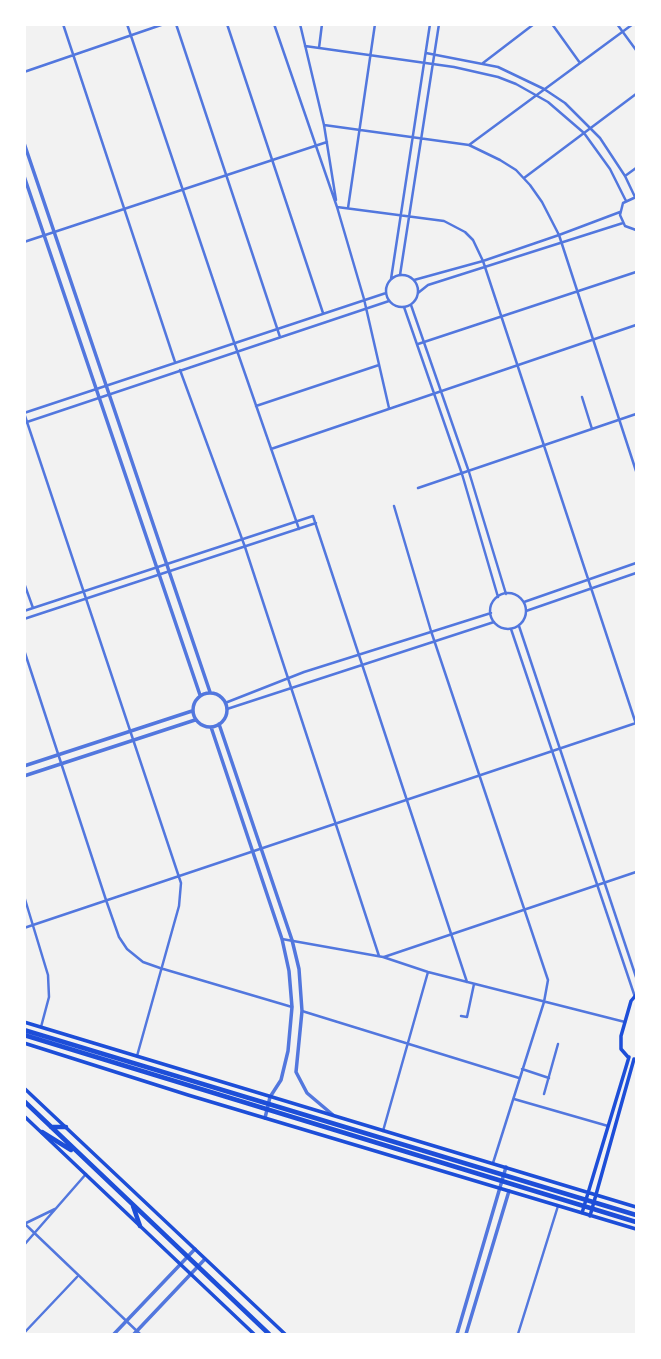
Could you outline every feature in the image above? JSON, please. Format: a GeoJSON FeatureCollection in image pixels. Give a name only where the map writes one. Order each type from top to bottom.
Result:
{"type":"FeatureCollection","features":[{"type":"Feature","properties":{"kind":"main road"},"geometry":{"type":"LineString","coordinates":[[590,1216],[635,1059],[621,1049],[620,1043],[636,996]]}},
{"type":"Feature","properties":{"kind":"main road"},"geometry":{"type":"LineString","coordinates":[[24,1022],[636,1208]]}},
{"type":"Feature","properties":{"kind":"main road"},"geometry":{"type":"LineString","coordinates":[[24,1032],[269,1103],[584,1203],[636,1216]]}},
{"type":"Feature","properties":{"kind":"main road"},"geometry":{"type":"LineString","coordinates":[[24,1032],[267,1110],[503,1178]]}},
{"type":"Feature","properties":{"kind":"main road"},"geometry":{"type":"LineString","coordinates":[[26,1043],[636,1229]]}},
{"type":"Feature","properties":{"kind":"main road"},"geometry":{"type":"LineString","coordinates":[[582,1213],[629,1057]]}},
{"type":"Feature","properties":{"kind":"main road"},"geometry":{"type":"LineString","coordinates":[[25,1089],[285,1335]]}},
{"type":"Feature","properties":{"kind":"main road"},"geometry":{"type":"LineString","coordinates":[[24,1101],[270,1335]]}},
{"type":"Feature","properties":{"kind":"main road"},"geometry":{"type":"LineString","coordinates":[[24,1116],[254,1335]]}},
{"type":"Feature","properties":{"kind":"main road"},"geometry":{"type":"LineString","coordinates":[[51,1127],[66,1127]]}},
{"type":"Feature","properties":{"kind":"main road"},"geometry":{"type":"LineString","coordinates":[[41,1132],[78,1154]]}},
{"type":"Feature","properties":{"kind":"main road"},"geometry":{"type":"LineString","coordinates":[[604,1137],[611,1139]]}},
{"type":"Feature","properties":{"kind":"main road"},"geometry":{"type":"LineString","coordinates":[[133,1205],[140,1226]]}},
{"type":"Feature","properties":{"kind":"main road"},"geometry":{"type":"LineString","coordinates":[[592,1205],[636,1222]]}},
{"type":"Feature","properties":{"kind":"street"},"geometry":{"type":"LineString","coordinates":[[63,24],[175,362]]}},
{"type":"Feature","properties":{"kind":"street"},"geometry":{"type":"LineString","coordinates":[[127,24],[299,529]]}},
{"type":"Feature","properties":{"kind":"street"},"geometry":{"type":"LineString","coordinates":[[24,72],[164,24]]}},
{"type":"Feature","properties":{"kind":"street"},"geometry":{"type":"LineString","coordinates":[[176,24],[280,337]]}},
{"type":"Feature","properties":{"kind":"street"},"geometry":{"type":"LineString","coordinates":[[228,24],[323,313]]}},
{"type":"Feature","properties":{"kind":"street"},"geometry":{"type":"LineString","coordinates":[[274,24],[337,207],[366,308],[389,408]]}},
{"type":"Feature","properties":{"kind":"street"},"geometry":{"type":"LineString","coordinates":[[300,24],[324,125],[337,207]]}},
{"type":"Feature","properties":{"kind":"street"},"geometry":{"type":"LineString","coordinates":[[319,48],[322,24]]}},
{"type":"Feature","properties":{"kind":"street"},"geometry":{"type":"LineString","coordinates":[[348,208],[375,24]]}},
{"type":"Feature","properties":{"kind":"street"},"geometry":{"type":"LineString","coordinates":[[430,24],[402,215],[386,293],[389,300],[397,306],[411,305],[418,293],[428,285],[623,223]]}},
{"type":"Feature","properties":{"kind":"street"},"geometry":{"type":"LineString","coordinates":[[400,275],[439,24]]}},
{"type":"Feature","properties":{"kind":"street"},"geometry":{"type":"LineString","coordinates":[[482,62],[534,24]]}},
{"type":"Feature","properties":{"kind":"street"},"geometry":{"type":"LineString","coordinates":[[552,24],[580,63]]}},
{"type":"Feature","properties":{"kind":"street"},"geometry":{"type":"LineString","coordinates":[[617,24],[636,50]]}},
{"type":"Feature","properties":{"kind":"street"},"geometry":{"type":"LineString","coordinates":[[469,145],[633,24]]}},
{"type":"Feature","properties":{"kind":"street"},"geometry":{"type":"LineString","coordinates":[[305,46],[433,64],[498,77],[537,94],[584,133],[602,156],[626,201]]}},
{"type":"Feature","properties":{"kind":"street"},"geometry":{"type":"LineString","coordinates":[[414,280],[483,261],[559,235],[620,212],[626,201],[636,197],[625,176],[591,128],[565,103],[519,75],[482,62],[426,53]]}},
{"type":"Feature","properties":{"kind":"street"},"geometry":{"type":"LineString","coordinates":[[524,179],[636,94]]}},
{"type":"Feature","properties":{"kind":"street"},"geometry":{"type":"LineString","coordinates":[[324,125],[469,145],[516,170],[542,202],[559,235],[636,471]]}},
{"type":"Feature","properties":{"kind":"street"},"geometry":{"type":"LineString","coordinates":[[24,242],[327,142]]}},
{"type":"Feature","properties":{"kind":"street"},"geometry":{"type":"LineString","coordinates":[[24,143],[210,692]]}},
{"type":"Feature","properties":{"kind":"street"},"geometry":{"type":"LineString","coordinates":[[625,176],[636,168]]}},
{"type":"Feature","properties":{"kind":"street"},"geometry":{"type":"LineString","coordinates":[[24,176],[200,695]]}},
{"type":"Feature","properties":{"kind":"street"},"geometry":{"type":"LineString","coordinates":[[24,928],[636,723],[483,261],[472,240],[465,232],[444,222],[337,207]]}},
{"type":"Feature","properties":{"kind":"street"},"geometry":{"type":"LineString","coordinates":[[620,212],[623,223],[636,230]]}},
{"type":"Feature","properties":{"kind":"street"},"geometry":{"type":"LineString","coordinates":[[418,344],[636,272]]}},
{"type":"Feature","properties":{"kind":"street"},"geometry":{"type":"LineString","coordinates":[[391,279],[406,275],[414,280],[418,293]]}},
{"type":"Feature","properties":{"kind":"street"},"geometry":{"type":"LineString","coordinates":[[137,1056],[179,906],[179,876],[24,413],[386,293]]}},
{"type":"Feature","properties":{"kind":"street"},"geometry":{"type":"LineString","coordinates":[[26,422],[389,300]]}},
{"type":"Feature","properties":{"kind":"street"},"geometry":{"type":"LineString","coordinates":[[411,305],[469,472],[506,594]]}},
{"type":"Feature","properties":{"kind":"street"},"geometry":{"type":"LineString","coordinates":[[404,307],[462,474],[498,597]]}},
{"type":"Feature","properties":{"kind":"street"},"geometry":{"type":"LineString","coordinates":[[271,449],[636,326]]}},
{"type":"Feature","properties":{"kind":"street"},"geometry":{"type":"LineString","coordinates":[[256,406],[379,365]]}},
{"type":"Feature","properties":{"kind":"street"},"geometry":{"type":"LineString","coordinates":[[180,370],[245,547],[381,957]]}},
{"type":"Feature","properties":{"kind":"street"},"geometry":{"type":"LineString","coordinates":[[582,397],[592,429]]}},
{"type":"Feature","properties":{"kind":"street"},"geometry":{"type":"LineString","coordinates":[[418,488],[636,415]]}},
{"type":"Feature","properties":{"kind":"street"},"geometry":{"type":"LineString","coordinates":[[394,506],[431,631],[547,975],[548,988],[544,1002],[493,1163]]}},
{"type":"Feature","properties":{"kind":"street"},"geometry":{"type":"LineString","coordinates":[[24,611],[313,516],[467,982]]}},
{"type":"Feature","properties":{"kind":"street"},"geometry":{"type":"LineString","coordinates":[[24,619],[316,523]]}},
{"type":"Feature","properties":{"kind":"street"},"geometry":{"type":"LineString","coordinates":[[524,602],[636,564]]}},
{"type":"Feature","properties":{"kind":"street"},"geometry":{"type":"LineString","coordinates":[[526,611],[636,573]]}},
{"type":"Feature","properties":{"kind":"street"},"geometry":{"type":"LineString","coordinates":[[24,583],[33,608]]}},
{"type":"Feature","properties":{"kind":"street"},"geometry":{"type":"LineString","coordinates":[[506,594],[518,596],[524,602],[526,611],[524,621],[511,629],[502,628],[494,622],[491,613],[492,604],[498,597],[506,594]]}},
{"type":"Feature","properties":{"kind":"street"},"geometry":{"type":"LineString","coordinates":[[225,703],[358,654],[491,613]]}},
{"type":"Feature","properties":{"kind":"street"},"geometry":{"type":"LineString","coordinates":[[227,709],[361,663],[494,622]]}},
{"type":"Feature","properties":{"kind":"street"},"geometry":{"type":"LineString","coordinates":[[519,626],[636,977]]}},
{"type":"Feature","properties":{"kind":"street"},"geometry":{"type":"LineString","coordinates":[[511,629],[636,996]]}},
{"type":"Feature","properties":{"kind":"street"},"geometry":{"type":"LineString","coordinates":[[24,650],[106,900],[119,937],[127,949],[143,962],[160,968],[292,1007]]}},
{"type":"Feature","properties":{"kind":"street"},"geometry":{"type":"LineString","coordinates":[[210,692],[219,695],[227,709],[225,719],[211,727],[195,720],[192,711],[194,702],[200,695],[210,692]]}},
{"type":"Feature","properties":{"kind":"street"},"geometry":{"type":"LineString","coordinates":[[24,766],[192,711]]}},
{"type":"Feature","properties":{"kind":"street"},"geometry":{"type":"LineString","coordinates":[[24,776],[195,720]]}},
{"type":"Feature","properties":{"kind":"street"},"geometry":{"type":"LineString","coordinates":[[219,724],[262,848],[299,969],[302,1011],[296,1072],[307,1093],[334,1116]]}},
{"type":"Feature","properties":{"kind":"street"},"geometry":{"type":"LineString","coordinates":[[211,727],[282,939],[289,971],[292,1007],[284,1071],[270,1097],[265,1118]]}},
{"type":"Feature","properties":{"kind":"street"},"geometry":{"type":"LineString","coordinates":[[381,957],[636,872]]}},
{"type":"Feature","properties":{"kind":"street"},"geometry":{"type":"LineString","coordinates":[[24,896],[48,975],[49,997],[41,1027]]}},
{"type":"Feature","properties":{"kind":"street"},"geometry":{"type":"LineString","coordinates":[[282,939],[381,957],[428,972],[625,1022]]}},
{"type":"Feature","properties":{"kind":"street"},"geometry":{"type":"LineString","coordinates":[[383,1131],[428,972]]}},
{"type":"Feature","properties":{"kind":"street"},"geometry":{"type":"LineString","coordinates":[[461,1016],[467,1017],[474,984]]}},
{"type":"Feature","properties":{"kind":"street"},"geometry":{"type":"LineString","coordinates":[[302,1011],[519,1078]]}},
{"type":"Feature","properties":{"kind":"street"},"geometry":{"type":"LineString","coordinates":[[544,1094],[558,1044]]}},
{"type":"Feature","properties":{"kind":"street"},"geometry":{"type":"LineString","coordinates":[[522,1069],[549,1078]]}},
{"type":"Feature","properties":{"kind":"street"},"geometry":{"type":"LineString","coordinates":[[513,1098],[608,1126]]}},
{"type":"Feature","properties":{"kind":"street"},"geometry":{"type":"LineString","coordinates":[[457,1335],[506,1167]]}},
{"type":"Feature","properties":{"kind":"street"},"geometry":{"type":"LineString","coordinates":[[24,1245],[86,1174]]}},
{"type":"Feature","properties":{"kind":"street"},"geometry":{"type":"LineString","coordinates":[[466,1335],[509,1191]]}},
{"type":"Feature","properties":{"kind":"street"},"geometry":{"type":"LineString","coordinates":[[518,1335],[558,1206]]}},
{"type":"Feature","properties":{"kind":"street"},"geometry":{"type":"LineString","coordinates":[[58,1207],[25,1224],[137,1333],[205,1259]]}},
{"type":"Feature","properties":{"kind":"street"},"geometry":{"type":"LineString","coordinates":[[114,1335],[195,1249]]}},
{"type":"Feature","properties":{"kind":"street"},"geometry":{"type":"LineString","coordinates":[[24,1333],[78,1276]]}}]}
